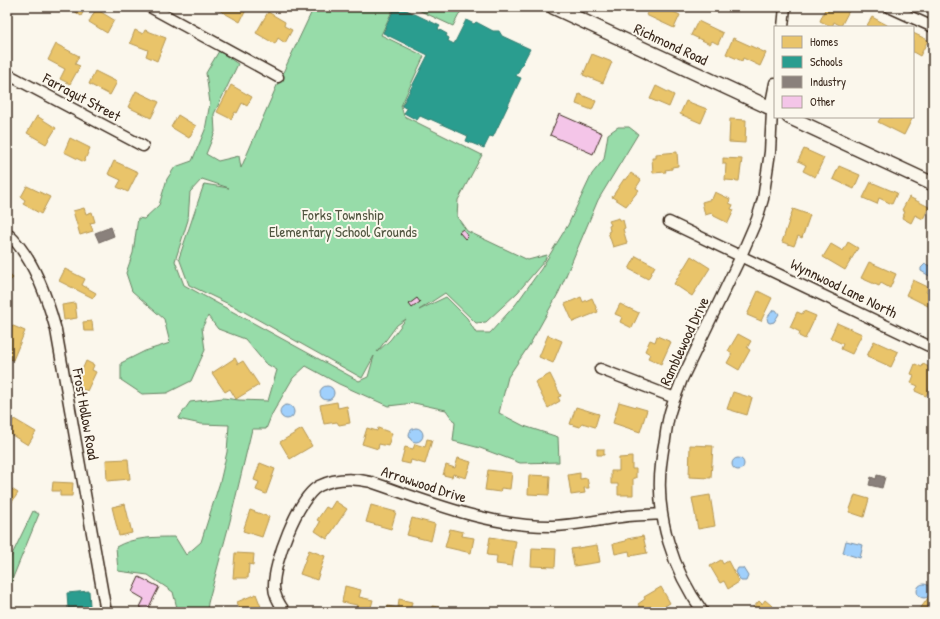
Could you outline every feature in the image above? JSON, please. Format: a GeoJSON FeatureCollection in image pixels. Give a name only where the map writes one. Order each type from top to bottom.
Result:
{"type":"FeatureCollection","features":[{"type":"Feature","properties":{"kind":"street"},"geometry":{"type":"LineString","coordinates":[[150,7],[278,77]]}},
{"type":"Feature","properties":{"kind":"street","name":"Richmond Road"},"geometry":{"type":"LineString","coordinates":[[553,7],[773,109]]}},
{"type":"Feature","properties":{"kind":"street"},"geometry":{"type":"LineString","coordinates":[[783,26],[785,7]]}},
{"type":"Feature","properties":{"kind":"street"},"geometry":{"type":"LineString","coordinates":[[889,7],[933,28]]}},
{"type":"Feature","properties":{"kind":"street","name":"Farragut Street"},"geometry":{"type":"LineString","coordinates":[[7,74],[143,146]]}},
{"type":"Feature","properties":{"kind":"street","name":"Ramblewood Drive"},"geometry":{"type":"LineString","coordinates":[[701,611],[684,582],[676,562],[662,514],[660,466],[669,417],[682,379],[741,256],[757,219],[763,199],[770,152],[774,96]]}},
{"type":"Feature","properties":{"kind":"street"},"geometry":{"type":"LineString","coordinates":[[791,118],[933,184]]}},
{"type":"Feature","properties":{"kind":"street","name":"Wynnwood Lane North"},"geometry":{"type":"LineString","coordinates":[[669,222],[933,348]]}},
{"type":"Feature","properties":{"kind":"street","name":"Frost Hollow Road"},"geometry":{"type":"LineString","coordinates":[[7,233],[15,240],[30,262],[50,307],[56,330],[106,612]]}},
{"type":"Feature","properties":{"kind":"street"},"geometry":{"type":"LineString","coordinates":[[600,369],[675,398]]}},
{"type":"Feature","properties":{"kind":"street","name":"Arrowwood Drive"},"geometry":{"type":"LineString","coordinates":[[285,612],[274,589],[276,565],[299,507],[312,492],[320,486],[333,481],[358,479],[494,521],[528,525],[553,526],[629,516],[662,514]]}},
{"type":"Feature","properties":{"kind":"green space","name":"Forks Township Elementary School Grounds"},"geometry":{"type":"Polygon","coordinates":[[[314,7],[394,7],[381,35],[424,56],[401,106],[404,116],[482,155],[458,200],[457,217],[467,231],[528,260],[547,255],[545,260],[518,292],[486,322],[476,323],[445,293],[419,310],[446,297],[467,318],[476,333],[490,333],[516,304],[541,269],[568,225],[592,174],[604,159],[608,134],[618,127],[629,127],[638,134],[598,200],[559,292],[530,344],[508,377],[499,413],[524,426],[558,437],[559,462],[520,463],[480,448],[453,441],[455,423],[446,410],[414,403],[388,406],[339,384],[306,366],[293,378],[272,414],[266,429],[252,429],[207,612],[178,612],[173,592],[148,575],[118,571],[116,547],[137,539],[175,537],[186,555],[201,542],[220,482],[227,452],[229,425],[201,424],[178,419],[190,402],[223,398],[268,401],[277,370],[265,363],[245,339],[218,329],[208,316],[202,328],[205,350],[191,381],[167,393],[142,394],[121,380],[121,363],[145,351],[170,343],[164,319],[132,291],[126,273],[133,253],[138,218],[144,219],[159,205],[167,179],[175,167],[192,161],[205,130],[210,103],[206,73],[219,51],[238,64],[214,114],[215,132],[206,154],[218,161],[239,156],[241,168],[278,83],[314,7]],[[202,179],[190,192],[188,220],[175,261],[184,285],[359,381],[368,377],[374,356],[362,378],[239,309],[189,285],[179,258],[204,184],[229,188],[202,179]],[[406,319],[397,325],[377,352],[390,340],[406,319]]]}},
{"type":"Feature","properties":{"kind":"green space"},"geometry":{"type":"Polygon","coordinates":[[[412,7],[463,7],[453,26],[412,7]]]}},
{"type":"Feature","properties":{"kind":"green space"},"geometry":{"type":"Polygon","coordinates":[[[33,511],[39,514],[7,592],[7,565],[33,511]]]}},
{"type":"Feature","properties":{"kind":"water"},"geometry":{"type":"Polygon","coordinates":[[[925,264],[933,267],[933,278],[921,271],[921,268],[925,264]]]}},
{"type":"Feature","properties":{"kind":"water"},"geometry":{"type":"Polygon","coordinates":[[[773,310],[776,310],[779,314],[774,322],[770,323],[768,322],[767,318],[773,310]]]}},
{"type":"Feature","properties":{"kind":"water"},"geometry":{"type":"Polygon","coordinates":[[[324,386],[330,386],[334,390],[334,396],[330,400],[324,400],[320,396],[320,390],[324,386]]]}},
{"type":"Feature","properties":{"kind":"water"},"geometry":{"type":"Polygon","coordinates":[[[287,405],[292,407],[294,412],[292,417],[287,419],[282,417],[280,412],[282,407],[287,405]]]}},
{"type":"Feature","properties":{"kind":"water"},"geometry":{"type":"Polygon","coordinates":[[[416,428],[421,430],[423,435],[421,440],[416,442],[411,440],[409,435],[411,430],[416,428]]]}},
{"type":"Feature","properties":{"kind":"water"},"geometry":{"type":"Polygon","coordinates":[[[740,458],[743,459],[743,469],[736,470],[733,469],[732,462],[733,459],[740,458]]]}},
{"type":"Feature","properties":{"kind":"water"},"geometry":{"type":"Polygon","coordinates":[[[846,541],[863,545],[860,558],[843,553],[846,541]]]}},
{"type":"Feature","properties":{"kind":"water"},"geometry":{"type":"Polygon","coordinates":[[[738,568],[743,568],[748,576],[746,581],[741,581],[736,572],[738,568]]]}},
{"type":"Feature","properties":{"kind":"water"},"geometry":{"type":"Polygon","coordinates":[[[921,584],[927,584],[931,588],[931,594],[927,598],[921,598],[917,594],[917,588],[921,584]]]}},
{"type":"Feature","properties":{"kind":"building: Homes"},"geometry":{"type":"Polygon","coordinates":[[[69,7],[86,7],[81,16],[69,7]]]}},
{"type":"Feature","properties":{"kind":"building: Homes"},"geometry":{"type":"Polygon","coordinates":[[[221,7],[247,8],[240,22],[219,10],[221,7]]]}},
{"type":"Feature","properties":{"kind":"building: Homes"},"geometry":{"type":"Polygon","coordinates":[[[650,7],[664,7],[680,15],[674,28],[646,15],[650,7]]]}},
{"type":"Feature","properties":{"kind":"building: Homes"},"geometry":{"type":"Polygon","coordinates":[[[826,7],[851,7],[841,26],[834,22],[832,26],[830,26],[820,21],[826,7]]]}},
{"type":"Feature","properties":{"kind":"building: Homes"},"geometry":{"type":"Polygon","coordinates":[[[96,9],[114,20],[107,33],[89,22],[96,9]]]}},
{"type":"Feature","properties":{"kind":"building: Homes"},"geometry":{"type":"Polygon","coordinates":[[[268,12],[285,22],[284,26],[292,30],[285,43],[278,38],[275,44],[256,33],[268,12]]]}},
{"type":"Feature","properties":{"kind":"building: Homes"},"geometry":{"type":"Polygon","coordinates":[[[872,17],[888,26],[867,26],[872,17]]]}},
{"type":"Feature","properties":{"kind":"building: Homes"},"geometry":{"type":"Polygon","coordinates":[[[698,21],[723,33],[718,44],[712,41],[710,44],[691,35],[698,21]]]}},
{"type":"Feature","properties":{"kind":"building: Homes"},"geometry":{"type":"Polygon","coordinates":[[[135,30],[143,34],[145,30],[166,38],[157,61],[146,56],[148,50],[130,43],[135,30]]]}},
{"type":"Feature","properties":{"kind":"building: Homes"},"geometry":{"type":"Polygon","coordinates":[[[914,33],[928,40],[920,56],[914,53],[914,33]]]}},
{"type":"Feature","properties":{"kind":"building: Homes"},"geometry":{"type":"Polygon","coordinates":[[[733,38],[766,53],[760,66],[743,58],[742,61],[726,54],[733,38]]]}},
{"type":"Feature","properties":{"kind":"building: Homes"},"geometry":{"type":"Polygon","coordinates":[[[56,44],[79,56],[75,64],[80,66],[70,84],[60,79],[65,69],[48,60],[56,44]]]}},
{"type":"Feature","properties":{"kind":"building: Homes"},"geometry":{"type":"Polygon","coordinates":[[[592,54],[612,62],[603,83],[583,75],[592,54]]]}},
{"type":"Feature","properties":{"kind":"building: Homes"},"geometry":{"type":"Polygon","coordinates":[[[95,71],[117,82],[110,95],[89,84],[95,71]]]}},
{"type":"Feature","properties":{"kind":"building: Homes"},"geometry":{"type":"Polygon","coordinates":[[[231,85],[252,97],[247,106],[242,103],[237,113],[235,112],[231,119],[217,112],[231,85]]]}},
{"type":"Feature","properties":{"kind":"building: Homes"},"geometry":{"type":"Polygon","coordinates":[[[656,86],[674,95],[669,107],[650,99],[656,86]]]}},
{"type":"Feature","properties":{"kind":"building: Homes"},"geometry":{"type":"Polygon","coordinates":[[[136,91],[159,102],[151,118],[128,107],[136,91]]]}},
{"type":"Feature","properties":{"kind":"building: Homes"},"geometry":{"type":"Polygon","coordinates":[[[579,94],[596,101],[592,110],[576,104],[579,94]]]}},
{"type":"Feature","properties":{"kind":"building: Homes"},"geometry":{"type":"Polygon","coordinates":[[[686,101],[707,109],[701,123],[680,114],[686,101]]]}},
{"type":"Feature","properties":{"kind":"building: Homes"},"geometry":{"type":"Polygon","coordinates":[[[178,115],[196,126],[189,138],[171,127],[178,115]]]}},
{"type":"Feature","properties":{"kind":"building: Homes"},"geometry":{"type":"Polygon","coordinates":[[[37,116],[56,128],[46,144],[27,133],[37,116]]]}},
{"type":"Feature","properties":{"kind":"building: Homes"},"geometry":{"type":"Polygon","coordinates":[[[880,118],[912,118],[904,135],[878,122],[880,118]]]}},
{"type":"Feature","properties":{"kind":"building: Homes"},"geometry":{"type":"Polygon","coordinates":[[[730,119],[746,120],[745,143],[729,142],[730,119]]]}},
{"type":"Feature","properties":{"kind":"building: Homes"},"geometry":{"type":"Polygon","coordinates":[[[70,138],[90,148],[84,162],[64,152],[70,138]]]}},
{"type":"Feature","properties":{"kind":"building: Homes"},"geometry":{"type":"Polygon","coordinates":[[[804,149],[824,158],[815,177],[803,171],[806,165],[798,161],[804,149]]]}},
{"type":"Feature","properties":{"kind":"building: Homes"},"geometry":{"type":"Polygon","coordinates":[[[677,152],[678,166],[665,170],[666,172],[653,173],[652,158],[656,158],[656,154],[677,152]]]}},
{"type":"Feature","properties":{"kind":"building: Homes"},"geometry":{"type":"Polygon","coordinates":[[[723,158],[742,159],[739,181],[725,180],[726,164],[723,164],[723,158]]]}},
{"type":"Feature","properties":{"kind":"building: Homes"},"geometry":{"type":"Polygon","coordinates":[[[114,161],[138,172],[128,192],[117,187],[121,180],[108,174],[114,161]]]}},
{"type":"Feature","properties":{"kind":"building: Homes"},"geometry":{"type":"Polygon","coordinates":[[[839,166],[860,175],[854,189],[833,179],[839,166]]]}},
{"type":"Feature","properties":{"kind":"building: Homes"},"geometry":{"type":"Polygon","coordinates":[[[631,173],[641,180],[636,188],[639,190],[626,206],[612,197],[624,179],[626,180],[631,173]]]}},
{"type":"Feature","properties":{"kind":"building: Homes"},"geometry":{"type":"Polygon","coordinates":[[[871,182],[897,193],[892,204],[879,198],[877,204],[863,198],[871,182]]]}},
{"type":"Feature","properties":{"kind":"building: Homes"},"geometry":{"type":"Polygon","coordinates":[[[27,186],[50,197],[41,214],[23,204],[25,200],[21,197],[27,186]]]}},
{"type":"Feature","properties":{"kind":"building: Homes"},"geometry":{"type":"Polygon","coordinates":[[[715,192],[730,199],[729,203],[733,205],[731,209],[734,210],[728,223],[714,216],[712,213],[705,215],[702,202],[712,199],[715,192]]]}},
{"type":"Feature","properties":{"kind":"building: Homes"},"geometry":{"type":"Polygon","coordinates":[[[909,197],[929,207],[923,219],[915,215],[911,223],[902,218],[905,212],[902,210],[909,197]]]}},
{"type":"Feature","properties":{"kind":"building: Homes"},"geometry":{"type":"Polygon","coordinates":[[[84,208],[86,214],[92,212],[95,222],[90,223],[93,231],[80,235],[73,211],[84,208]]]}},
{"type":"Feature","properties":{"kind":"building: Homes"},"geometry":{"type":"Polygon","coordinates":[[[793,209],[810,215],[802,238],[798,236],[794,246],[782,242],[793,209]]]}},
{"type":"Feature","properties":{"kind":"building: Homes"},"geometry":{"type":"Polygon","coordinates":[[[619,218],[620,220],[623,220],[625,228],[623,229],[627,243],[613,247],[608,232],[610,231],[609,226],[611,225],[609,221],[619,218]]]}},
{"type":"Feature","properties":{"kind":"building: Homes"},"geometry":{"type":"Polygon","coordinates":[[[848,242],[858,248],[845,270],[823,257],[831,244],[843,251],[848,242]]]}},
{"type":"Feature","properties":{"kind":"building: Homes"},"geometry":{"type":"Polygon","coordinates":[[[636,256],[655,266],[648,279],[629,269],[636,256]]]}},
{"type":"Feature","properties":{"kind":"building: Homes"},"geometry":{"type":"Polygon","coordinates":[[[691,256],[710,268],[692,296],[674,284],[691,256]]]}},
{"type":"Feature","properties":{"kind":"building: Homes"},"geometry":{"type":"Polygon","coordinates":[[[869,262],[896,274],[890,288],[881,283],[879,286],[861,278],[869,262]]]}},
{"type":"Feature","properties":{"kind":"building: Homes"},"geometry":{"type":"Polygon","coordinates":[[[65,269],[85,279],[82,285],[96,293],[93,298],[59,281],[65,269]]]}},
{"type":"Feature","properties":{"kind":"building: Homes"},"geometry":{"type":"Polygon","coordinates":[[[7,272],[13,278],[7,284],[7,272]]]}},
{"type":"Feature","properties":{"kind":"building: Homes"},"geometry":{"type":"Polygon","coordinates":[[[913,280],[928,287],[926,292],[933,295],[933,301],[930,307],[906,295],[913,280]]]}},
{"type":"Feature","properties":{"kind":"building: Homes"},"geometry":{"type":"Polygon","coordinates":[[[758,291],[772,298],[761,321],[747,315],[758,291]]]}},
{"type":"Feature","properties":{"kind":"building: Homes"},"geometry":{"type":"Polygon","coordinates":[[[581,297],[583,302],[592,298],[598,312],[573,322],[565,304],[581,297]]]}},
{"type":"Feature","properties":{"kind":"building: Homes"},"geometry":{"type":"Polygon","coordinates":[[[75,303],[77,318],[64,320],[62,305],[75,303]]]}},
{"type":"Feature","properties":{"kind":"building: Homes"},"geometry":{"type":"Polygon","coordinates":[[[620,304],[639,313],[632,328],[620,322],[622,317],[615,314],[620,304]]]}},
{"type":"Feature","properties":{"kind":"building: Homes"},"geometry":{"type":"Polygon","coordinates":[[[804,311],[816,316],[805,339],[799,336],[800,332],[790,327],[797,312],[802,314],[804,311]]]}},
{"type":"Feature","properties":{"kind":"building: Homes"},"geometry":{"type":"Polygon","coordinates":[[[92,321],[93,331],[84,331],[83,322],[92,321]]]}},
{"type":"Feature","properties":{"kind":"building: Homes"},"geometry":{"type":"Polygon","coordinates":[[[837,323],[862,334],[852,354],[841,349],[843,344],[830,338],[837,323]]]}},
{"type":"Feature","properties":{"kind":"building: Homes"},"geometry":{"type":"Polygon","coordinates":[[[11,325],[25,331],[13,360],[7,358],[7,336],[11,325]]]}},
{"type":"Feature","properties":{"kind":"building: Homes"},"geometry":{"type":"Polygon","coordinates":[[[738,334],[751,341],[747,348],[750,350],[739,370],[727,363],[732,354],[728,351],[738,334]]]}},
{"type":"Feature","properties":{"kind":"building: Homes"},"geometry":{"type":"Polygon","coordinates":[[[548,335],[562,341],[553,363],[539,357],[548,335]]]}},
{"type":"Feature","properties":{"kind":"building: Homes"},"geometry":{"type":"Polygon","coordinates":[[[657,336],[671,342],[661,364],[648,358],[650,354],[645,351],[650,340],[655,342],[657,336]]]}},
{"type":"Feature","properties":{"kind":"building: Homes"},"geometry":{"type":"Polygon","coordinates":[[[874,341],[898,352],[891,367],[867,356],[874,341]]]}},
{"type":"Feature","properties":{"kind":"building: Homes"},"geometry":{"type":"Polygon","coordinates":[[[235,358],[238,364],[243,361],[259,385],[236,399],[230,389],[225,392],[212,373],[235,358]]]}},
{"type":"Feature","properties":{"kind":"building: Homes"},"geometry":{"type":"Polygon","coordinates":[[[86,361],[94,365],[92,370],[96,372],[87,391],[75,386],[86,361]]]}},
{"type":"Feature","properties":{"kind":"building: Homes"},"geometry":{"type":"Polygon","coordinates":[[[915,364],[922,367],[923,364],[933,369],[933,380],[926,396],[915,391],[918,386],[911,383],[914,375],[911,374],[915,364]]]}},
{"type":"Feature","properties":{"kind":"building: Homes"},"geometry":{"type":"Polygon","coordinates":[[[550,374],[561,396],[558,397],[560,401],[548,408],[535,382],[550,374]]]}},
{"type":"Feature","properties":{"kind":"building: Homes"},"geometry":{"type":"Polygon","coordinates":[[[733,392],[752,398],[747,415],[727,409],[733,392]]]}},
{"type":"Feature","properties":{"kind":"building: Homes"},"geometry":{"type":"Polygon","coordinates":[[[337,402],[338,408],[347,406],[350,423],[339,425],[337,422],[324,424],[320,405],[337,402]]]}},
{"type":"Feature","properties":{"kind":"building: Homes"},"geometry":{"type":"Polygon","coordinates":[[[619,402],[647,410],[640,432],[613,423],[619,402]]]}},
{"type":"Feature","properties":{"kind":"building: Homes"},"geometry":{"type":"Polygon","coordinates":[[[576,407],[599,414],[595,427],[582,423],[580,427],[570,424],[576,407]]]}},
{"type":"Feature","properties":{"kind":"building: Homes"},"geometry":{"type":"Polygon","coordinates":[[[14,419],[36,432],[28,445],[7,432],[14,419]]]}},
{"type":"Feature","properties":{"kind":"building: Homes"},"geometry":{"type":"Polygon","coordinates":[[[367,428],[377,431],[378,428],[392,433],[388,446],[379,444],[378,449],[362,444],[367,428]]]}},
{"type":"Feature","properties":{"kind":"building: Homes"},"geometry":{"type":"Polygon","coordinates":[[[302,429],[312,446],[290,459],[280,442],[302,429]]]}},
{"type":"Feature","properties":{"kind":"building: Homes"},"geometry":{"type":"Polygon","coordinates":[[[427,439],[432,440],[425,464],[411,460],[410,464],[401,462],[405,447],[413,449],[415,444],[425,447],[427,439]]]}},
{"type":"Feature","properties":{"kind":"building: Homes"},"geometry":{"type":"Polygon","coordinates":[[[690,445],[713,446],[711,478],[689,477],[690,445]]]}},
{"type":"Feature","properties":{"kind":"building: Homes"},"geometry":{"type":"Polygon","coordinates":[[[597,449],[604,449],[604,455],[597,455],[597,449]]]}},
{"type":"Feature","properties":{"kind":"building: Homes"},"geometry":{"type":"Polygon","coordinates":[[[632,457],[632,469],[636,469],[636,478],[633,478],[633,495],[618,495],[618,484],[611,484],[611,471],[619,471],[619,458],[632,457]]]}},
{"type":"Feature","properties":{"kind":"building: Homes"},"geometry":{"type":"Polygon","coordinates":[[[458,458],[471,462],[466,478],[453,474],[452,477],[443,475],[446,465],[455,468],[458,458]]]}},
{"type":"Feature","properties":{"kind":"building: Homes"},"geometry":{"type":"Polygon","coordinates":[[[128,459],[130,479],[107,481],[106,460],[128,459]]]}},
{"type":"Feature","properties":{"kind":"building: Homes"},"geometry":{"type":"Polygon","coordinates":[[[260,463],[275,469],[266,494],[256,490],[259,482],[254,480],[260,463]]]}},
{"type":"Feature","properties":{"kind":"building: Homes"},"geometry":{"type":"Polygon","coordinates":[[[488,470],[512,473],[510,489],[501,488],[500,492],[485,490],[488,470]]]}},
{"type":"Feature","properties":{"kind":"building: Homes"},"geometry":{"type":"Polygon","coordinates":[[[580,473],[580,479],[587,478],[589,488],[584,488],[585,493],[571,495],[568,475],[580,473]]]}},
{"type":"Feature","properties":{"kind":"building: Homes"},"geometry":{"type":"Polygon","coordinates":[[[529,475],[550,476],[549,495],[528,494],[529,475]]]}},
{"type":"Feature","properties":{"kind":"building: Homes"},"geometry":{"type":"Polygon","coordinates":[[[53,482],[73,483],[72,496],[60,496],[60,491],[52,491],[53,482]]]}},
{"type":"Feature","properties":{"kind":"building: Homes"},"geometry":{"type":"Polygon","coordinates":[[[7,486],[18,493],[10,505],[7,503],[7,486]]]}},
{"type":"Feature","properties":{"kind":"building: Homes"},"geometry":{"type":"Polygon","coordinates":[[[710,495],[715,526],[698,529],[692,498],[710,495]]]}},
{"type":"Feature","properties":{"kind":"building: Homes"},"geometry":{"type":"Polygon","coordinates":[[[855,495],[869,499],[864,517],[849,512],[855,495]]]}},
{"type":"Feature","properties":{"kind":"building: Homes"},"geometry":{"type":"Polygon","coordinates":[[[335,501],[347,509],[327,539],[315,531],[320,522],[317,520],[326,507],[330,509],[335,501]]]}},
{"type":"Feature","properties":{"kind":"building: Homes"},"geometry":{"type":"Polygon","coordinates":[[[125,504],[132,533],[119,536],[112,507],[125,504]]]}},
{"type":"Feature","properties":{"kind":"building: Homes"},"geometry":{"type":"Polygon","coordinates":[[[371,505],[396,512],[391,529],[366,522],[371,505]]]}},
{"type":"Feature","properties":{"kind":"building: Homes"},"geometry":{"type":"Polygon","coordinates":[[[250,510],[269,517],[262,537],[243,531],[250,510]]]}},
{"type":"Feature","properties":{"kind":"building: Homes"},"geometry":{"type":"Polygon","coordinates":[[[412,518],[435,524],[431,541],[407,535],[412,518]]]}},
{"type":"Feature","properties":{"kind":"building: Homes"},"geometry":{"type":"Polygon","coordinates":[[[450,529],[463,532],[462,536],[474,538],[471,553],[445,547],[450,529]]]}},
{"type":"Feature","properties":{"kind":"building: Homes"},"geometry":{"type":"Polygon","coordinates":[[[643,536],[647,553],[630,556],[629,551],[615,554],[613,544],[626,541],[627,539],[643,536]]]}},
{"type":"Feature","properties":{"kind":"building: Homes"},"geometry":{"type":"Polygon","coordinates":[[[490,537],[516,541],[512,566],[496,564],[497,556],[487,555],[490,537]]]}},
{"type":"Feature","properties":{"kind":"building: Homes"},"geometry":{"type":"Polygon","coordinates":[[[597,545],[600,562],[574,566],[571,549],[597,545]]]}},
{"type":"Feature","properties":{"kind":"building: Homes"},"geometry":{"type":"Polygon","coordinates":[[[532,548],[556,549],[555,567],[531,566],[532,548]]]}},
{"type":"Feature","properties":{"kind":"building: Homes"},"geometry":{"type":"Polygon","coordinates":[[[309,550],[325,556],[317,580],[300,574],[309,550]]]}},
{"type":"Feature","properties":{"kind":"building: Homes"},"geometry":{"type":"Polygon","coordinates":[[[235,553],[254,554],[253,565],[249,564],[248,578],[233,578],[235,553]]]}},
{"type":"Feature","properties":{"kind":"building: Homes"},"geometry":{"type":"Polygon","coordinates":[[[721,560],[723,564],[728,561],[739,582],[728,589],[724,581],[720,583],[710,566],[721,560]]]}},
{"type":"Feature","properties":{"kind":"building: Homes"},"geometry":{"type":"Polygon","coordinates":[[[345,586],[361,590],[359,597],[373,600],[370,611],[356,608],[357,605],[342,602],[345,586]]]}},
{"type":"Feature","properties":{"kind":"building: Homes"},"geometry":{"type":"Polygon","coordinates":[[[661,587],[670,603],[655,612],[643,612],[638,604],[645,599],[644,597],[661,587]]]}},
{"type":"Feature","properties":{"kind":"building: Homes"},"geometry":{"type":"Polygon","coordinates":[[[256,594],[263,612],[241,612],[237,602],[256,594]]]}},
{"type":"Feature","properties":{"kind":"building: Homes"},"geometry":{"type":"Polygon","coordinates":[[[931,594],[933,596],[933,612],[924,612],[920,609],[931,594]]]}},
{"type":"Feature","properties":{"kind":"building: Homes"},"geometry":{"type":"Polygon","coordinates":[[[399,599],[412,602],[410,612],[387,612],[388,606],[398,608],[399,599]]]}},
{"type":"Feature","properties":{"kind":"building: Homes"},"geometry":{"type":"Polygon","coordinates":[[[765,600],[778,611],[754,612],[751,610],[759,601],[762,604],[765,600]]]}},
{"type":"Feature","properties":{"kind":"building: Homes"},"geometry":{"type":"Polygon","coordinates":[[[432,606],[455,610],[454,612],[431,612],[432,606]]]}},
{"type":"Feature","properties":{"kind":"building: Schools"},"geometry":{"type":"Polygon","coordinates":[[[395,7],[400,7],[440,26],[438,29],[447,34],[446,36],[449,38],[448,41],[454,44],[466,20],[474,24],[476,22],[493,31],[499,31],[502,36],[530,49],[516,76],[521,78],[493,137],[490,136],[484,148],[466,141],[468,136],[430,119],[429,120],[420,116],[417,120],[404,113],[407,109],[402,106],[428,55],[383,33],[395,7]]]}},
{"type":"Feature","properties":{"kind":"building: Schools"},"geometry":{"type":"Polygon","coordinates":[[[89,591],[90,606],[68,608],[67,593],[89,591]]]}},
{"type":"Feature","properties":{"kind":"building: Industry"},"geometry":{"type":"Polygon","coordinates":[[[111,227],[114,236],[99,242],[95,233],[111,227]]]}},
{"type":"Feature","properties":{"kind":"building: Industry"},"geometry":{"type":"Polygon","coordinates":[[[877,475],[885,477],[882,488],[869,485],[871,477],[876,479],[877,475]]]}},
{"type":"Feature","properties":{"kind":"building: Other"},"geometry":{"type":"Polygon","coordinates":[[[559,114],[602,133],[593,154],[550,135],[559,114]]]}},
{"type":"Feature","properties":{"kind":"building: Other"},"geometry":{"type":"Polygon","coordinates":[[[463,229],[468,236],[465,239],[459,232],[463,229]]]}},
{"type":"Feature","properties":{"kind":"building: Other"},"geometry":{"type":"Polygon","coordinates":[[[417,298],[420,302],[412,308],[409,304],[417,298]]]}},
{"type":"Feature","properties":{"kind":"building: Other"},"geometry":{"type":"Polygon","coordinates":[[[139,577],[159,587],[147,611],[140,607],[144,599],[132,592],[139,577]]]}}]}
